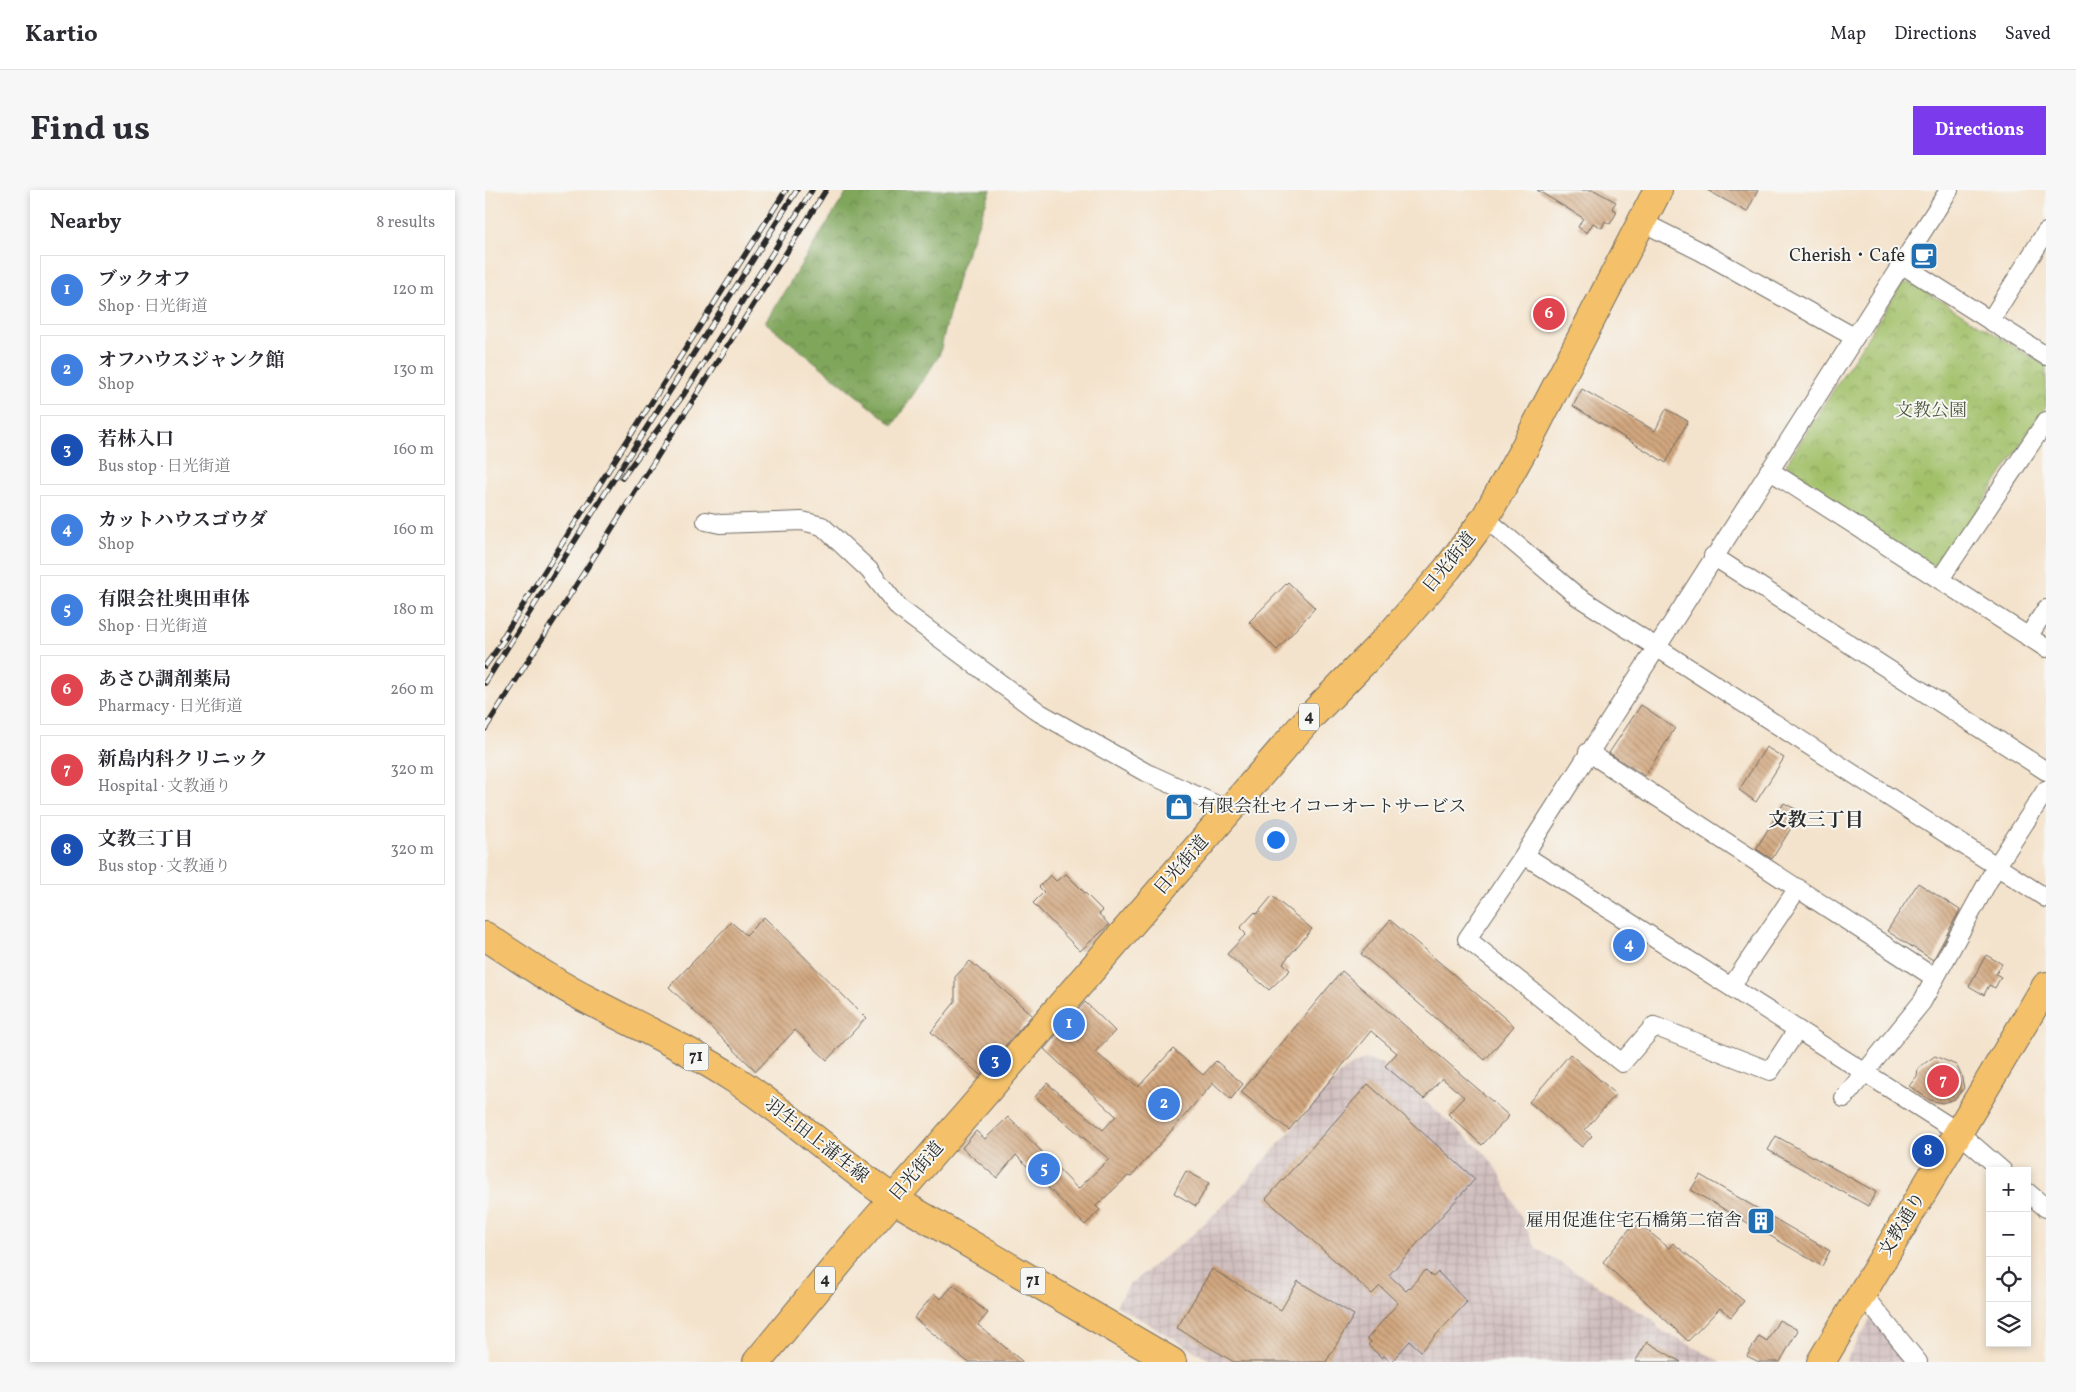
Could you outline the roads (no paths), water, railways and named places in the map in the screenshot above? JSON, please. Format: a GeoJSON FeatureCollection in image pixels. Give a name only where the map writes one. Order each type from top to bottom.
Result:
{"type":"FeatureCollection","features":[{"type":"Feature","properties":{"kind":"main road","name":"日光街道"},"geometry":{"type":"LineString","coordinates":[[757,1362],[893,1199],[1310,717],[1390,635],[1448,568],[1485,518],[1658,190]]}},
{"type":"Feature","properties":{"kind":"main road","name":"羽生田上蒲生線"},"geometry":{"type":"LineString","coordinates":[[485,936],[570,990],[736,1080],[791,1120],[854,1172],[893,1199],[1172,1362]]}},
{"type":"Feature","properties":{"kind":"main road","name":"文教通り"},"geometry":{"type":"LineString","coordinates":[[1821,1362],[2046,986]]}},
{"type":"Feature","properties":{"kind":"street"},"geometry":{"type":"LineString","coordinates":[[1797,1030],[1770,1071],[1655,1026],[1623,1063],[1467,939],[1524,855],[1713,556],[1949,190]]}},
{"type":"Feature","properties":{"kind":"street"},"geometry":{"type":"LineString","coordinates":[[1642,222],[1700,250],[1854,337]]}},
{"type":"Feature","properties":{"kind":"street"},"geometry":{"type":"LineString","coordinates":[[1989,321],[2046,232]]}},
{"type":"Feature","properties":{"kind":"street"},"geometry":{"type":"LineString","coordinates":[[1901,264],[2046,356]]}},
{"type":"Feature","properties":{"kind":"street"},"geometry":{"type":"LineString","coordinates":[[1940,579],[2046,420]]}},
{"type":"Feature","properties":{"kind":"street"},"geometry":{"type":"LineString","coordinates":[[1769,470],[2046,648]]}},
{"type":"Feature","properties":{"kind":"street"},"geometry":{"type":"LineString","coordinates":[[1485,518],[1577,596],[2046,898]]}},
{"type":"Feature","properties":{"kind":"street"},"geometry":{"type":"LineString","coordinates":[[707,521],[720,524],[802,520],[822,526],[834,535],[869,570],[899,608],[1040,714],[1145,772],[1230,811]]}},
{"type":"Feature","properties":{"kind":"street"},"geometry":{"type":"LineString","coordinates":[[1713,556],[2046,771]]}},
{"type":"Feature","properties":{"kind":"street"},"geometry":{"type":"LineString","coordinates":[[2029,637],[2046,609]]}},
{"type":"Feature","properties":{"kind":"street"},"geometry":{"type":"LineString","coordinates":[[1588,752],[1935,978]]}},
{"type":"Feature","properties":{"kind":"street"},"geometry":{"type":"LineString","coordinates":[[1844,1098],[1922,1002],[1997,867],[2046,790]]}},
{"type":"Feature","properties":{"kind":"street"},"geometry":{"type":"LineString","coordinates":[[1524,855],[1958,1132],[1998,1167]]}},
{"type":"Feature","properties":{"kind":"street"},"geometry":{"type":"LineString","coordinates":[[1731,987],[1798,888]]}},
{"type":"Feature","properties":{"kind":"street"},"geometry":{"type":"LineString","coordinates":[[2031,1195],[2046,1208]]}},
{"type":"Feature","properties":{"kind":"street"},"geometry":{"type":"LineString","coordinates":[[1863,1294],[1918,1362]]}},
{"type":"Feature","properties":{"kind":"railway"},"geometry":{"type":"LineString","coordinates":[[501,640],[786,190]]}},
{"type":"Feature","properties":{"kind":"railway"},"geometry":{"type":"LineString","coordinates":[[485,683],[797,190]]}},
{"type":"Feature","properties":{"kind":"railway"},"geometry":{"type":"LineString","coordinates":[[622,478],[684,394],[812,190]]}},
{"type":"Feature","properties":{"kind":"railway"},"geometry":{"type":"LineString","coordinates":[[485,729],[826,190]]}},
{"type":"Feature","properties":{"kind":"railway"},"geometry":{"type":"LineString","coordinates":[[485,666],[507,636]]}},
{"type":"Feature","properties":{"kind":"place","name":"Cherish・Cafe"},"geometry":{"type":"Point","coordinates":[1924,256]}},
{"type":"Feature","properties":{"kind":"place","name":"あさひ調剤薬局"},"geometry":{"type":"Point","coordinates":[1549,314]}},
{"type":"Feature","properties":{"kind":"place","name":"有限会社セイコーオートサービス"},"geometry":{"type":"Point","coordinates":[1179,807]}},
{"type":"Feature","properties":{"kind":"place","name":"カットハウスゴウダ"},"geometry":{"type":"Point","coordinates":[1629,945]}},
{"type":"Feature","properties":{"kind":"place","name":"ブックオフ"},"geometry":{"type":"Point","coordinates":[1069,1024]}},
{"type":"Feature","properties":{"kind":"place","name":"若林入口"},"geometry":{"type":"Point","coordinates":[995,1061]}},
{"type":"Feature","properties":{"kind":"place","name":"新島内科クリニック"},"geometry":{"type":"Point","coordinates":[1943,1081]}},
{"type":"Feature","properties":{"kind":"place","name":"オフハウスジャンク館"},"geometry":{"type":"Point","coordinates":[1164,1104]}},
{"type":"Feature","properties":{"kind":"place","name":"文教三丁目"},"geometry":{"type":"Point","coordinates":[1928,1151]}},
{"type":"Feature","properties":{"kind":"place","name":"有限会社奥田車体"},"geometry":{"type":"Point","coordinates":[1044,1169]}},
{"type":"Feature","properties":{"kind":"place","name":"雇用促進住宅石橋第二宿舎"},"geometry":{"type":"Point","coordinates":[1761,1221]}},
{"type":"Feature","properties":{"kind":"district","name":"文教三丁目"},"geometry":{"type":"Point","coordinates":[1816,821]}},
{"type":"Feature","properties":{"kind":"park label","name":"文教公園"},"geometry":{"type":"Point","coordinates":[1931,411]}}]}
